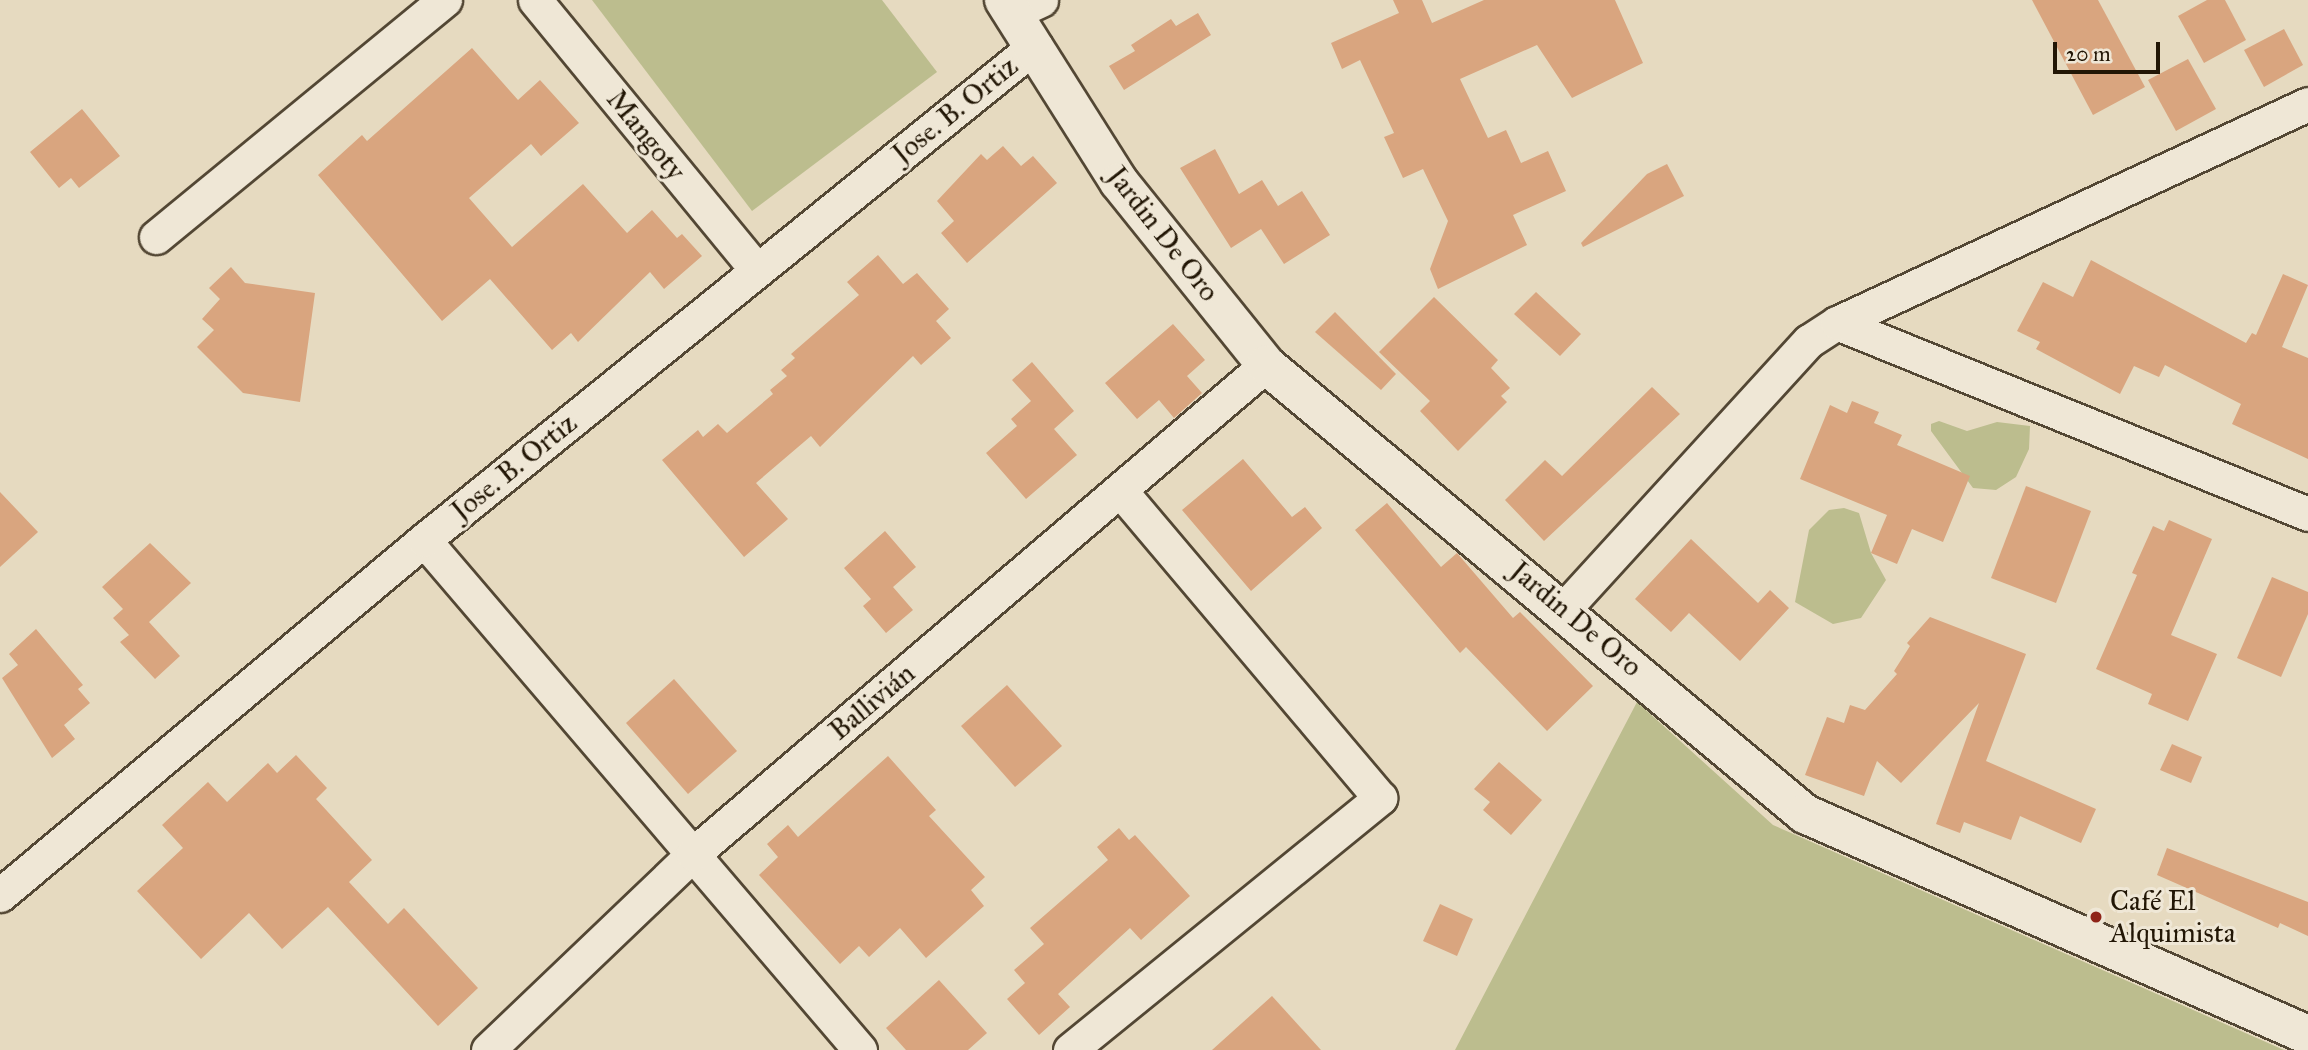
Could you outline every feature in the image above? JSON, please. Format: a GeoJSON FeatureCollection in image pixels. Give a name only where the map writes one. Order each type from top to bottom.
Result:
{"type":"FeatureCollection","features":[{"type":"Feature","properties":{"kind":"street"},"geometry":{"type":"LineString","coordinates":[[156,237],[445,0]]}},
{"type":"Feature","properties":{"kind":"street","name":"Mangoty"},"geometry":{"type":"LineString","coordinates":[[535,0],[756,269]]}},
{"type":"Feature","properties":{"kind":"street","name":"Jardin De Oro"},"geometry":{"type":"LineString","coordinates":[[1019,4],[1035,46],[1119,183],[1266,365],[1564,609],[1805,814],[2308,1035]]}},
{"type":"Feature","properties":{"kind":"street","name":"Jose. B. Ortiz"},"geometry":{"type":"LineString","coordinates":[[0,895],[424,540],[1035,46]]}},
{"type":"Feature","properties":{"kind":"street"},"geometry":{"type":"LineString","coordinates":[[1564,609],[1809,341],[1837,323],[2308,104]]}},
{"type":"Feature","properties":{"kind":"street"},"geometry":{"type":"LineString","coordinates":[[1837,323],[2308,514]]}},
{"type":"Feature","properties":{"kind":"street","name":"Ballivián"},"geometry":{"type":"LineString","coordinates":[[488,1050],[693,854],[1266,365]]}},
{"type":"Feature","properties":{"kind":"street"},"geometry":{"type":"LineString","coordinates":[[1070,1050],[1380,798],[1121,491]]}},
{"type":"Feature","properties":{"kind":"street"},"geometry":{"type":"LineString","coordinates":[[424,540],[860,1050]]}},
{"type":"Feature","properties":{"kind":"green space"},"geometry":{"type":"Polygon","coordinates":[[[592,0],[882,0],[937,72],[752,211],[592,0]]]}},
{"type":"Feature","properties":{"kind":"green space"},"geometry":{"type":"Polygon","coordinates":[[[1939,421],[1967,431],[1997,422],[2030,426],[2029,449],[2016,477],[1996,490],[1973,488],[1931,431],[1931,424],[1939,421]]]}},
{"type":"Feature","properties":{"kind":"green space"},"geometry":{"type":"Polygon","coordinates":[[[1844,508],[1859,513],[1871,553],[1886,580],[1861,618],[1833,624],[1795,602],[1809,530],[1829,510],[1844,508]]]}},
{"type":"Feature","properties":{"kind":"green space"},"geometry":{"type":"Polygon","coordinates":[[[1637,702],[1773,825],[2284,1050],[1455,1050],[1637,702]]]}},
{"type":"Feature","properties":{"kind":"building"},"geometry":{"type":"Polygon","coordinates":[[[1393,0],[1422,0],[1432,23],[1484,0],[1615,0],[1643,63],[1572,98],[1537,45],[1460,79],[1488,138],[1506,130],[1521,163],[1548,151],[1566,191],[1513,215],[1527,245],[1438,289],[1430,269],[1448,221],[1423,169],[1403,178],[1384,137],[1394,133],[1360,60],[1342,69],[1331,43],[1399,13],[1393,0]]]}},
{"type":"Feature","properties":{"kind":"building"},"geometry":{"type":"Polygon","coordinates":[[[2032,0],[2098,0],[2145,87],[2093,115],[2032,0]]]}},
{"type":"Feature","properties":{"kind":"building"},"geometry":{"type":"Polygon","coordinates":[[[2207,0],[2225,0],[2246,40],[2204,63],[2178,16],[2207,0]]]}},
{"type":"Feature","properties":{"kind":"building"},"geometry":{"type":"Polygon","coordinates":[[[1198,13],[1211,35],[1124,90],[1109,66],[1135,51],[1131,45],[1171,19],[1176,26],[1198,13]]]}},
{"type":"Feature","properties":{"kind":"building"},"geometry":{"type":"Polygon","coordinates":[[[2284,29],[2303,65],[2264,87],[2244,50],[2284,29]]]}},
{"type":"Feature","properties":{"kind":"building"},"geometry":{"type":"Polygon","coordinates":[[[472,48],[518,100],[540,80],[579,123],[541,156],[531,144],[469,198],[512,247],[583,184],[627,233],[652,210],[677,238],[682,234],[702,256],[664,289],[650,272],[578,342],[571,333],[552,350],[490,279],[442,321],[318,175],[362,135],[367,141],[472,48]]]}},
{"type":"Feature","properties":{"kind":"building"},"geometry":{"type":"Polygon","coordinates":[[[2188,59],[2216,109],[2176,131],[2148,80],[2188,59]]]}},
{"type":"Feature","properties":{"kind":"building"},"geometry":{"type":"Polygon","coordinates":[[[82,109],[120,156],[79,188],[71,178],[59,188],[30,152],[82,109]]]}},
{"type":"Feature","properties":{"kind":"building"},"geometry":{"type":"Polygon","coordinates":[[[1003,146],[1021,166],[1033,156],[1057,183],[967,263],[941,233],[954,221],[937,201],[981,154],[987,160],[1003,146]]]}},
{"type":"Feature","properties":{"kind":"building"},"geometry":{"type":"Polygon","coordinates":[[[1215,149],[1239,194],[1262,180],[1278,206],[1302,191],[1330,235],[1284,264],[1261,229],[1231,248],[1180,168],[1215,149]]]}},
{"type":"Feature","properties":{"kind":"building"},"geometry":{"type":"Polygon","coordinates":[[[1667,164],[1684,196],[1583,247],[1581,243],[1647,174],[1667,164]]]}},
{"type":"Feature","properties":{"kind":"building"},"geometry":{"type":"Polygon","coordinates":[[[878,255],[903,284],[917,273],[949,309],[936,321],[951,338],[921,365],[913,356],[820,447],[811,436],[756,483],[788,519],[744,557],[662,460],[698,430],[703,437],[718,424],[727,433],[773,394],[770,390],[787,376],[781,370],[795,358],[791,354],[859,295],[847,282],[878,255]]]}},
{"type":"Feature","properties":{"kind":"building"},"geometry":{"type":"Polygon","coordinates":[[[2091,260],[2246,343],[2252,333],[2256,335],[2283,274],[2308,285],[2282,347],[2308,358],[2308,459],[2232,424],[2241,404],[2165,365],[2159,377],[2134,366],[2120,394],[2036,349],[2040,342],[2017,331],[2043,282],[2073,297],[2091,260]]]}},
{"type":"Feature","properties":{"kind":"building"},"geometry":{"type":"Polygon","coordinates":[[[231,267],[245,283],[315,293],[300,402],[243,393],[197,347],[214,330],[202,319],[220,299],[209,288],[231,267]]]}},
{"type":"Feature","properties":{"kind":"building"},"geometry":{"type":"Polygon","coordinates":[[[1536,292],[1581,334],[1560,356],[1514,314],[1536,292]]]}},
{"type":"Feature","properties":{"kind":"building"},"geometry":{"type":"Polygon","coordinates":[[[1434,297],[1498,360],[1491,368],[1510,388],[1501,396],[1507,402],[1458,451],[1420,411],[1430,401],[1379,352],[1434,297]]]}},
{"type":"Feature","properties":{"kind":"building"},"geometry":{"type":"Polygon","coordinates":[[[1335,312],[1396,374],[1381,390],[1315,332],[1335,312]]]}},
{"type":"Feature","properties":{"kind":"building"},"geometry":{"type":"Polygon","coordinates":[[[1173,324],[1205,360],[1187,376],[1202,393],[1174,418],[1159,400],[1137,419],[1105,383],[1173,324]]]}},
{"type":"Feature","properties":{"kind":"building"},"geometry":{"type":"Polygon","coordinates":[[[1032,362],[1074,411],[1054,429],[1077,455],[1026,499],[986,453],[1017,426],[1011,419],[1031,401],[1012,380],[1032,362]]]}},
{"type":"Feature","properties":{"kind":"building"},"geometry":{"type":"Polygon","coordinates":[[[1652,387],[1680,414],[1544,541],[1505,500],[1545,460],[1562,476],[1652,387]]]}},
{"type":"Feature","properties":{"kind":"building"},"geometry":{"type":"Polygon","coordinates":[[[1852,401],[1879,412],[1874,423],[1902,435],[1897,445],[1970,476],[1943,542],[1912,529],[1897,564],[1871,553],[1887,515],[1800,479],[1830,405],[1847,413],[1852,401]]]}},
{"type":"Feature","properties":{"kind":"building"},"geometry":{"type":"Polygon","coordinates":[[[1243,459],[1292,517],[1305,507],[1322,528],[1251,591],[1182,510],[1243,459]]]}},
{"type":"Feature","properties":{"kind":"building"},"geometry":{"type":"Polygon","coordinates":[[[2026,486],[2091,511],[2056,603],[1991,578],[2026,486]]]}},
{"type":"Feature","properties":{"kind":"building"},"geometry":{"type":"Polygon","coordinates":[[[0,492],[38,532],[0,567],[0,492]]]}},
{"type":"Feature","properties":{"kind":"building"},"geometry":{"type":"Polygon","coordinates":[[[1387,503],[1441,567],[1457,553],[1513,618],[1520,612],[1593,686],[1547,731],[1466,647],[1460,653],[1355,530],[1387,503]]]}},
{"type":"Feature","properties":{"kind":"building"},"geometry":{"type":"Polygon","coordinates":[[[2169,520],[2212,539],[2171,635],[2217,654],[2188,721],[2148,704],[2152,694],[2096,669],[2137,575],[2132,573],[2153,526],[2164,531],[2169,520]]]}},
{"type":"Feature","properties":{"kind":"building"},"geometry":{"type":"Polygon","coordinates":[[[885,531],[916,567],[893,587],[913,610],[886,633],[863,606],[871,599],[844,568],[885,531]]]}},
{"type":"Feature","properties":{"kind":"building"},"geometry":{"type":"Polygon","coordinates":[[[1691,539],[1758,603],[1770,590],[1789,608],[1740,661],[1689,613],[1671,632],[1635,599],[1691,539]]]}},
{"type":"Feature","properties":{"kind":"building"},"geometry":{"type":"Polygon","coordinates":[[[150,543],[191,583],[149,622],[180,656],[155,679],[120,642],[129,635],[113,618],[123,609],[102,587],[150,543]]]}},
{"type":"Feature","properties":{"kind":"building"},"geometry":{"type":"Polygon","coordinates":[[[2272,577],[2308,592],[2308,614],[2281,677],[2237,658],[2272,577]]]}},
{"type":"Feature","properties":{"kind":"building"},"geometry":{"type":"Polygon","coordinates":[[[1930,617],[2026,654],[1986,761],[2096,809],[2081,843],[2020,816],[2011,840],[1964,822],[1960,833],[1936,824],[1979,703],[1901,783],[1877,761],[1864,796],[1805,775],[1827,717],[1844,723],[1850,705],[1865,710],[1897,674],[1894,671],[1910,646],[1907,643],[1930,617]]]}},
{"type":"Feature","properties":{"kind":"building"},"geometry":{"type":"Polygon","coordinates":[[[36,629],[83,685],[78,689],[90,703],[64,725],[75,739],[52,758],[2,678],[18,665],[9,654],[36,629]]]}},
{"type":"Feature","properties":{"kind":"building"},"geometry":{"type":"Polygon","coordinates":[[[674,679],[737,751],[688,794],[626,723],[674,679]]]}},
{"type":"Feature","properties":{"kind":"building"},"geometry":{"type":"Polygon","coordinates":[[[1007,685],[1062,746],[1015,787],[961,726],[1007,685]]]}},
{"type":"Feature","properties":{"kind":"building"},"geometry":{"type":"Polygon","coordinates":[[[2172,744],[2202,757],[2191,783],[2160,770],[2172,744]]]}},
{"type":"Feature","properties":{"kind":"building"},"geometry":{"type":"Polygon","coordinates":[[[296,755],[327,788],[316,799],[372,860],[349,882],[388,924],[404,908],[478,988],[438,1026],[328,907],[282,949],[249,913],[201,959],[137,891],[183,848],[162,825],[208,782],[227,802],[268,763],[277,773],[296,755]]]}},
{"type":"Feature","properties":{"kind":"building"},"geometry":{"type":"Polygon","coordinates":[[[888,756],[936,810],[929,816],[985,877],[971,890],[984,906],[926,958],[900,928],[869,957],[859,946],[840,964],[759,875],[778,857],[767,844],[788,825],[798,837],[888,756]]]}},
{"type":"Feature","properties":{"kind":"building"},"geometry":{"type":"Polygon","coordinates":[[[1499,762],[1542,800],[1511,835],[1483,810],[1490,802],[1474,789],[1499,762]]]}},
{"type":"Feature","properties":{"kind":"building"},"geometry":{"type":"Polygon","coordinates":[[[1119,828],[1129,840],[1135,835],[1190,896],[1141,940],[1130,928],[1058,994],[1070,1007],[1039,1035],[1007,999],[1025,983],[1014,970],[1044,944],[1030,928],[1108,860],[1097,847],[1119,828]]]}},
{"type":"Feature","properties":{"kind":"building"},"geometry":{"type":"Polygon","coordinates":[[[2167,848],[2308,902],[2308,936],[2280,923],[2278,928],[2157,875],[2167,848]]]}},
{"type":"Feature","properties":{"kind":"building"},"geometry":{"type":"Polygon","coordinates":[[[1440,904],[1473,919],[1457,956],[1423,941],[1440,904]]]}},
{"type":"Feature","properties":{"kind":"building"},"geometry":{"type":"Polygon","coordinates":[[[939,980],[987,1033],[968,1050],[906,1050],[886,1028],[939,980]]]}},
{"type":"Feature","properties":{"kind":"building"},"geometry":{"type":"Polygon","coordinates":[[[1272,996],[1321,1050],[1212,1050],[1272,996]]]}},
{"type":"Feature","properties":{"kind":"place","name":"Café El Alquimista"},"geometry":{"type":"Point","coordinates":[2096,917]}}]}
